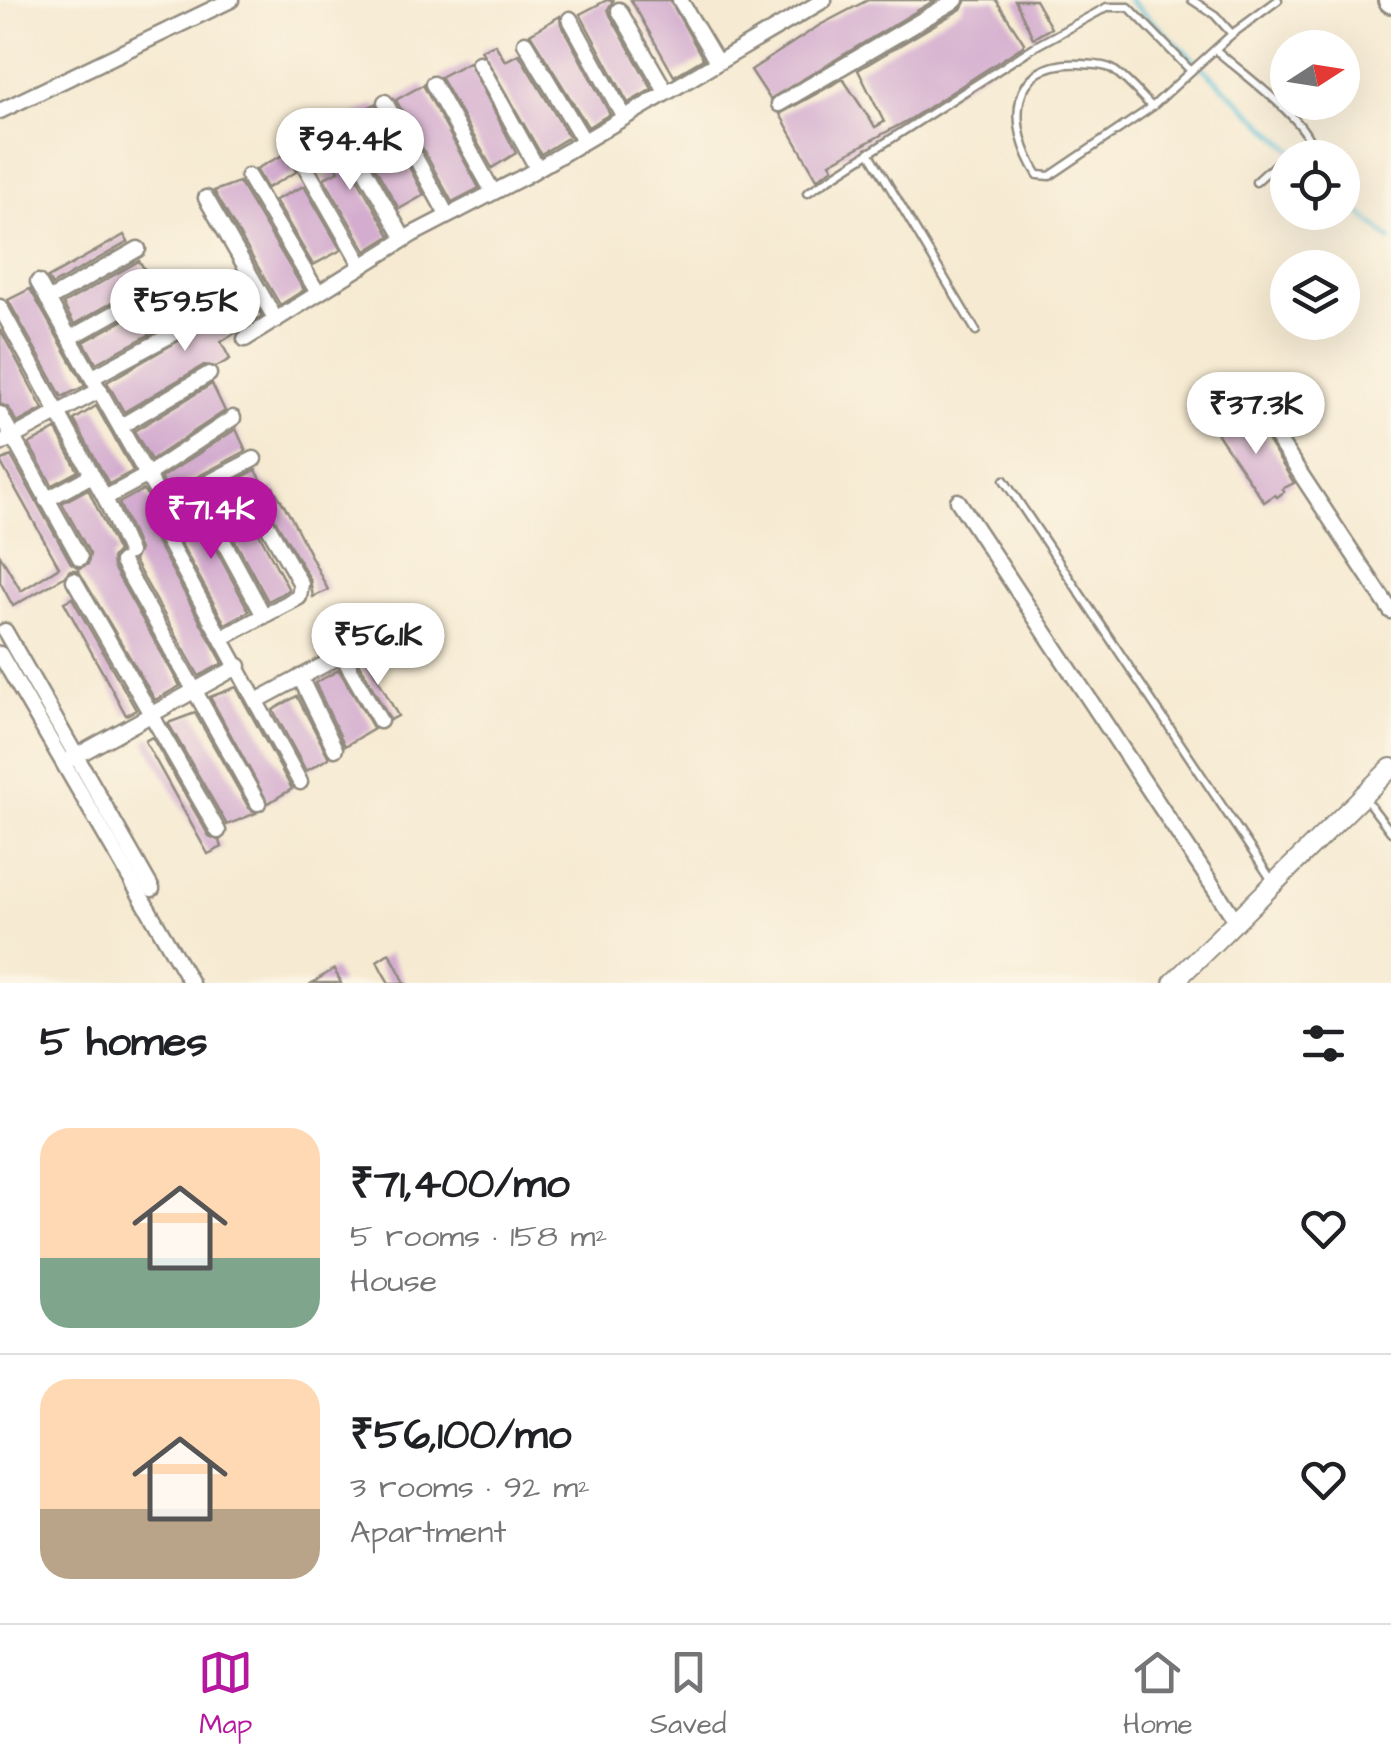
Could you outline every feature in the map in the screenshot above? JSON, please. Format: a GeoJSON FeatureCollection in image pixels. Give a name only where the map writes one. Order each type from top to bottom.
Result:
{"type":"FeatureCollection","features":[{"type":"Feature","properties":{"kind":"street"},"geometry":{"type":"LineString","coordinates":[[0,112],[231,0]]}},
{"type":"Feature","properties":{"kind":"street"},"geometry":{"type":"LineString","coordinates":[[680,0],[716,62]]}},
{"type":"Feature","properties":{"kind":"street"},"geometry":{"type":"LineString","coordinates":[[245,339],[404,239],[538,168],[824,0]]}},
{"type":"Feature","properties":{"kind":"street"},"geometry":{"type":"LineString","coordinates":[[779,104],[956,0]]}},
{"type":"Feature","properties":{"kind":"street"},"geometry":{"type":"LineString","coordinates":[[619,10],[666,92]]}},
{"type":"Feature","properties":{"kind":"street"},"geometry":{"type":"LineString","coordinates":[[570,20],[624,117]]}},
{"type":"Feature","properties":{"kind":"street"},"geometry":{"type":"LineString","coordinates":[[525,43],[584,141]]}},
{"type":"Feature","properties":{"kind":"street"},"geometry":{"type":"LineString","coordinates":[[479,62],[538,168]]}},
{"type":"Feature","properties":{"kind":"street"},"geometry":{"type":"LineString","coordinates":[[434,84],[493,192]]}},
{"type":"Feature","properties":{"kind":"street"},"geometry":{"type":"LineString","coordinates":[[385,102],[447,215]]}},
{"type":"Feature","properties":{"kind":"street"},"geometry":{"type":"LineString","coordinates":[[340,126],[404,239]]}},
{"type":"Feature","properties":{"kind":"street"},"geometry":{"type":"LineString","coordinates":[[297,152],[362,266]]}},
{"type":"Feature","properties":{"kind":"street"},"geometry":{"type":"LineString","coordinates":[[248,176],[318,293]]}},
{"type":"Feature","properties":{"kind":"street"},"geometry":{"type":"LineString","coordinates":[[206,198],[276,320]]}},
{"type":"Feature","properties":{"kind":"street"},"geometry":{"type":"LineString","coordinates":[[48,300],[138,249]]}},
{"type":"Feature","properties":{"kind":"street"},"geometry":{"type":"LineString","coordinates":[[38,282],[165,501],[254,459]]}},
{"type":"Feature","properties":{"kind":"street"},"geometry":{"type":"LineString","coordinates":[[70,338],[163,286]]}},
{"type":"Feature","properties":{"kind":"street"},"geometry":{"type":"LineString","coordinates":[[0,307],[105,498],[126,557],[258,803]]}},
{"type":"Feature","properties":{"kind":"street"},"geometry":{"type":"LineString","coordinates":[[6,440],[58,413],[96,383],[184,328]]}},
{"type":"Feature","properties":{"kind":"street"},"geometry":{"type":"LineString","coordinates":[[121,426],[209,374]]}},
{"type":"Feature","properties":{"kind":"street"},"geometry":{"type":"LineString","coordinates":[[0,414],[6,440],[80,558]]}},
{"type":"Feature","properties":{"kind":"street"},"geometry":{"type":"LineString","coordinates":[[105,498],[233,418]]}},
{"type":"Feature","properties":{"kind":"street"},"geometry":{"type":"LineString","coordinates":[[1267,423],[1391,611]]}},
{"type":"Feature","properties":{"kind":"street"},"geometry":{"type":"LineString","coordinates":[[46,500],[92,475]]}},
{"type":"Feature","properties":{"kind":"street"},"geometry":{"type":"LineString","coordinates":[[222,638],[298,597],[301,584],[248,491]]}},
{"type":"Feature","properties":{"kind":"street"},"geometry":{"type":"LineString","coordinates":[[958,501],[1236,921]]}},
{"type":"Feature","properties":{"kind":"street"},"geometry":{"type":"LineString","coordinates":[[208,513],[264,616]]}},
{"type":"Feature","properties":{"kind":"street"},"geometry":{"type":"LineString","coordinates":[[165,536],[300,782]]}},
{"type":"Feature","properties":{"kind":"street"},"geometry":{"type":"LineString","coordinates":[[74,580],[218,831]]}},
{"type":"Feature","properties":{"kind":"street"},"geometry":{"type":"LineString","coordinates":[[5,631],[191,983]]}},
{"type":"Feature","properties":{"kind":"street"},"geometry":{"type":"LineString","coordinates":[[0,654],[152,888]]}},
{"type":"Feature","properties":{"kind":"street"},"geometry":{"type":"LineString","coordinates":[[258,700],[342,655],[380,721]]}},
{"type":"Feature","properties":{"kind":"street"},"geometry":{"type":"LineString","coordinates":[[71,759],[238,666]]}},
{"type":"Feature","properties":{"kind":"street"},"geometry":{"type":"LineString","coordinates":[[300,677],[335,749]]}},
{"type":"Feature","properties":{"kind":"street"},"geometry":{"type":"LineString","coordinates":[[1173,983],[1390,772]]}},
{"type":"Feature","properties":{"kind":"lane"},"geometry":{"type":"LineString","coordinates":[[1192,0],[1232,34]]}},
{"type":"Feature","properties":{"kind":"lane"},"geometry":{"type":"LineString","coordinates":[[1152,107],[1113,70],[1066,63],[1046,70],[1027,84],[1019,97],[1018,132],[1034,171],[1050,176],[1152,107],[1232,34],[1278,0]]}},
{"type":"Feature","properties":{"kind":"lane"},"geometry":{"type":"LineString","coordinates":[[806,193],[1034,46],[1107,7],[1130,7],[1194,70]]}},
{"type":"Feature","properties":{"kind":"lane"},"geometry":{"type":"LineString","coordinates":[[1214,52],[1295,121],[1310,140]]}},
{"type":"Feature","properties":{"kind":"lane"},"geometry":{"type":"LineString","coordinates":[[869,152],[976,331]]}},
{"type":"Feature","properties":{"kind":"lane"},"geometry":{"type":"LineString","coordinates":[[1256,182],[1270,169]]}},
{"type":"Feature","properties":{"kind":"lane"},"geometry":{"type":"LineString","coordinates":[[1004,480],[1274,883]]}},
{"type":"Feature","properties":{"kind":"lane"},"geometry":{"type":"LineString","coordinates":[[1363,796],[1391,832]]}},
{"type":"Feature","properties":{"kind":"building"},"geometry":{"type":"Polygon","coordinates":[[[607,0],[613,1],[608,9],[610,15],[652,89],[628,103],[580,14],[607,0]]]}},
{"type":"Feature","properties":{"kind":"building"},"geometry":{"type":"Polygon","coordinates":[[[631,0],[670,0],[703,59],[674,76],[631,0]]]}},
{"type":"Feature","properties":{"kind":"building"},"geometry":{"type":"Polygon","coordinates":[[[868,0],[935,0],[770,99],[751,70],[820,25],[868,0]]]}},
{"type":"Feature","properties":{"kind":"building"},"geometry":{"type":"Polygon","coordinates":[[[966,0],[996,0],[1023,46],[912,118],[830,163],[833,168],[817,179],[780,114],[843,79],[875,127],[884,122],[858,70],[961,9],[966,0]]]}},
{"type":"Feature","properties":{"kind":"building"},"geometry":{"type":"Polygon","coordinates":[[[1015,0],[1035,0],[1051,28],[1033,38],[1015,0]]]}},
{"type":"Feature","properties":{"kind":"building"},"geometry":{"type":"Polygon","coordinates":[[[560,16],[610,114],[588,127],[530,34],[560,16]]]}},
{"type":"Feature","properties":{"kind":"building"},"geometry":{"type":"Polygon","coordinates":[[[495,44],[505,61],[519,54],[569,137],[541,154],[481,50],[495,44]]]}},
{"type":"Feature","properties":{"kind":"building"},"geometry":{"type":"Polygon","coordinates":[[[469,62],[516,153],[492,168],[440,77],[469,62]]]}},
{"type":"Feature","properties":{"kind":"building"},"geometry":{"type":"Polygon","coordinates":[[[423,85],[479,188],[452,202],[396,100],[423,85]]]}},
{"type":"Feature","properties":{"kind":"building"},"geometry":{"type":"Polygon","coordinates":[[[375,104],[424,195],[399,209],[347,119],[375,104]]]}},
{"type":"Feature","properties":{"kind":"building"},"geometry":{"type":"Polygon","coordinates":[[[331,132],[390,236],[366,251],[324,178],[339,171],[330,154],[315,162],[305,146],[331,132]]]}},
{"type":"Feature","properties":{"kind":"building"},"geometry":{"type":"Polygon","coordinates":[[[287,153],[296,172],[267,188],[256,169],[287,153]]]}},
{"type":"Feature","properties":{"kind":"building"},"geometry":{"type":"Polygon","coordinates":[[[239,182],[304,290],[280,305],[214,191],[239,182]]]}},
{"type":"Feature","properties":{"kind":"building"},"geometry":{"type":"Polygon","coordinates":[[[304,186],[341,250],[313,265],[275,200],[304,186]]]}},
{"type":"Feature","properties":{"kind":"building"},"geometry":{"type":"Polygon","coordinates":[[[124,235],[128,242],[52,285],[48,278],[124,235]]]}},
{"type":"Feature","properties":{"kind":"building"},"geometry":{"type":"Polygon","coordinates":[[[139,261],[152,280],[74,324],[63,304],[139,261]]]}},
{"type":"Feature","properties":{"kind":"building"},"geometry":{"type":"Polygon","coordinates":[[[237,274],[262,316],[221,342],[230,359],[216,367],[204,365],[124,412],[107,382],[194,332],[242,310],[225,279],[237,274]]]}},
{"type":"Feature","properties":{"kind":"building"},"geometry":{"type":"Polygon","coordinates":[[[30,289],[85,386],[62,397],[8,300],[30,289]]]}},
{"type":"Feature","properties":{"kind":"building"},"geometry":{"type":"Polygon","coordinates":[[[164,298],[175,321],[96,363],[84,342],[164,298]]]}},
{"type":"Feature","properties":{"kind":"building"},"geometry":{"type":"Polygon","coordinates":[[[0,329],[43,409],[17,423],[9,408],[0,404],[0,329]]]}},
{"type":"Feature","properties":{"kind":"building"},"geometry":{"type":"Polygon","coordinates":[[[212,384],[225,411],[151,460],[134,431],[212,384]]]}},
{"type":"Feature","properties":{"kind":"building"},"geometry":{"type":"Polygon","coordinates":[[[96,406],[133,471],[109,484],[74,420],[96,406]]]}},
{"type":"Feature","properties":{"kind":"building"},"geometry":{"type":"Polygon","coordinates":[[[1249,411],[1294,483],[1264,502],[1217,433],[1249,411]]]}},
{"type":"Feature","properties":{"kind":"building"},"geometry":{"type":"Polygon","coordinates":[[[236,429],[246,451],[172,490],[167,489],[161,478],[236,429]]]}},
{"type":"Feature","properties":{"kind":"building"},"geometry":{"type":"Polygon","coordinates":[[[56,430],[78,471],[52,485],[29,444],[56,430]]]}},
{"type":"Feature","properties":{"kind":"building"},"geometry":{"type":"Polygon","coordinates":[[[11,456],[71,563],[79,568],[88,564],[90,554],[62,503],[88,489],[118,552],[112,558],[113,567],[180,686],[155,700],[78,570],[70,570],[13,606],[0,582],[0,555],[21,591],[59,567],[0,461],[11,456]]]}},
{"type":"Feature","properties":{"kind":"building"},"geometry":{"type":"Polygon","coordinates":[[[256,470],[267,490],[273,487],[291,517],[328,590],[313,597],[310,579],[252,481],[244,481],[222,496],[230,513],[244,505],[289,590],[268,601],[217,508],[204,503],[199,508],[199,518],[249,611],[225,624],[174,531],[159,527],[156,541],[223,663],[199,676],[134,561],[139,549],[119,503],[143,490],[159,510],[177,510],[256,470]]]}},
{"type":"Feature","properties":{"kind":"building"},"geometry":{"type":"Polygon","coordinates":[[[72,598],[136,710],[126,715],[64,602],[72,598]]]}},
{"type":"Feature","properties":{"kind":"building"},"geometry":{"type":"Polygon","coordinates":[[[365,655],[398,716],[390,720],[357,659],[365,655]]]}},
{"type":"Feature","properties":{"kind":"building"},"geometry":{"type":"Polygon","coordinates":[[[339,670],[374,729],[345,746],[315,683],[339,670]]]}},
{"type":"Feature","properties":{"kind":"building"},"geometry":{"type":"Polygon","coordinates":[[[236,687],[292,789],[268,803],[210,697],[236,687]]]}},
{"type":"Feature","properties":{"kind":"building"},"geometry":{"type":"Polygon","coordinates":[[[297,696],[329,758],[306,771],[273,710],[297,696]]]}},
{"type":"Feature","properties":{"kind":"building"},"geometry":{"type":"Polygon","coordinates":[[[195,713],[249,808],[256,813],[227,825],[168,723],[195,713]]]}},
{"type":"Feature","properties":{"kind":"building"},"geometry":{"type":"Polygon","coordinates":[[[152,737],[209,836],[220,841],[222,847],[208,854],[145,741],[152,737]]]}},
{"type":"Feature","properties":{"kind":"building"},"geometry":{"type":"Polygon","coordinates":[[[389,953],[405,983],[389,983],[383,973],[377,961],[389,953]]]}},
{"type":"Feature","properties":{"kind":"building"},"geometry":{"type":"Polygon","coordinates":[[[334,969],[341,983],[312,983],[334,969]]]}},
{"type":"Feature","properties":{"kind":"waterway"},"geometry":{"type":"LineString","coordinates":[[1129,0],[1281,140]]}},
{"type":"Feature","properties":{"kind":"waterway"},"geometry":{"type":"LineString","coordinates":[[1360,212],[1391,240]]}}]}
